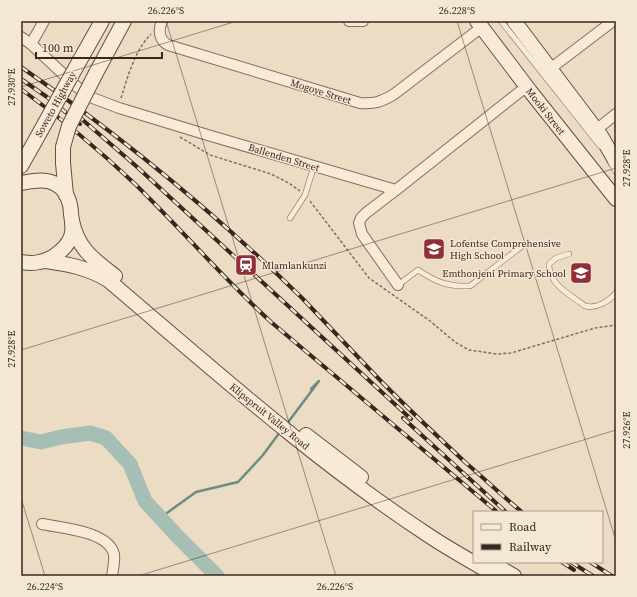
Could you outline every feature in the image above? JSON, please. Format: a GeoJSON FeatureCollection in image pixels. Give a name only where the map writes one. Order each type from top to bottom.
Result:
{"type":"FeatureCollection","features":[{"type":"Feature","properties":{"kind":"main road","name":"Soweto Highway"},"geometry":{"type":"LineString","coordinates":[[21,166],[102,21]]}},
{"type":"Feature","properties":{"kind":"main road","name":"Soweto Highway"},"geometry":{"type":"LineString","coordinates":[[72,221],[71,208],[66,195],[63,147],[69,126],[124,21]]}},
{"type":"Feature","properties":{"kind":"main road"},"geometry":{"type":"LineString","coordinates":[[514,21],[596,130],[616,162]]}},
{"type":"Feature","properties":{"kind":"main road","name":"Mooki Street"},"geometry":{"type":"LineString","coordinates":[[481,23],[531,85],[616,199]]}},
{"type":"Feature","properties":{"kind":"main road"},"geometry":{"type":"LineString","coordinates":[[21,183],[40,181],[50,182],[63,188],[66,195]]}},
{"type":"Feature","properties":{"kind":"main road"},"geometry":{"type":"LineString","coordinates":[[21,273],[59,252],[69,242],[72,232],[72,221]]}},
{"type":"Feature","properties":{"kind":"main road","name":"Klipspruit Valley Road"},"geometry":{"type":"LineString","coordinates":[[72,221],[78,240],[90,255],[264,408]]}},
{"type":"Feature","properties":{"kind":"main road","name":"Klipspruit Valley Road"},"geometry":{"type":"LineString","coordinates":[[21,262],[42,262],[88,269],[108,280],[373,497],[426,534],[473,562]]}},
{"type":"Feature","properties":{"kind":"main road","name":"Klipspruit Valley Road"},"geometry":{"type":"LineString","coordinates":[[305,440],[339,459],[403,508],[473,552]]}},
{"type":"Feature","properties":{"kind":"main road","name":"Klipspruit Valley Road"},"geometry":{"type":"LineString","coordinates":[[474,563],[496,576]]}},
{"type":"Feature","properties":{"kind":"main road"},"geometry":{"type":"LineString","coordinates":[[492,563],[514,576]]}},
{"type":"Feature","properties":{"kind":"street"},"geometry":{"type":"LineString","coordinates":[[32,44],[44,21]]}},
{"type":"Feature","properties":{"kind":"street"},"geometry":{"type":"LineString","coordinates":[[349,21],[363,21]]}},
{"type":"Feature","properties":{"kind":"street"},"geometry":{"type":"LineString","coordinates":[[550,69],[613,21]]}},
{"type":"Feature","properties":{"kind":"street","name":"Mogoye Street"},"geometry":{"type":"LineString","coordinates":[[161,23],[161,39],[168,45],[360,103],[369,104],[378,103],[393,95],[481,23]]}},
{"type":"Feature","properties":{"kind":"street","name":"Ballenden Street"},"geometry":{"type":"LineString","coordinates":[[21,37],[32,44],[76,86],[90,97],[119,108],[396,190]]}},
{"type":"Feature","properties":{"kind":"street"},"geometry":{"type":"LineString","coordinates":[[398,285],[362,234],[360,223],[361,218],[531,85]]}},
{"type":"Feature","properties":{"kind":"street"},"geometry":{"type":"LineString","coordinates":[[596,130],[616,114]]}},
{"type":"Feature","properties":{"kind":"street"},"geometry":{"type":"LineString","coordinates":[[42,524],[88,533],[110,545],[114,555],[112,576]]}},
{"type":"Feature","properties":{"kind":"lane"},"geometry":{"type":"LineString","coordinates":[[501,21],[597,142],[616,172]]}},
{"type":"Feature","properties":{"kind":"lane"},"geometry":{"type":"LineString","coordinates":[[481,23],[517,64]]}},
{"type":"Feature","properties":{"kind":"lane","name":"Mooki Street"},"geometry":{"type":"LineString","coordinates":[[540,93],[616,189]]}},
{"type":"Feature","properties":{"kind":"lane"},"geometry":{"type":"LineString","coordinates":[[290,218],[305,195],[314,166]]}},
{"type":"Feature","properties":{"kind":"lane"},"geometry":{"type":"LineString","coordinates":[[398,285],[418,270],[436,282],[460,287],[470,286],[526,243]]}},
{"type":"Feature","properties":{"kind":"lane"},"geometry":{"type":"LineString","coordinates":[[569,254],[556,258],[549,264],[551,275],[558,285],[585,306],[590,307],[609,300],[616,293]]}},
{"type":"Feature","properties":{"kind":"path"},"geometry":{"type":"LineString","coordinates":[[119,108],[128,75],[144,42],[161,23]]}},
{"type":"Feature","properties":{"kind":"path"},"geometry":{"type":"LineString","coordinates":[[179,136],[210,154],[272,174],[289,183],[305,195],[369,278],[430,321],[454,342],[465,348],[483,352],[511,353],[595,328],[616,325]]}},
{"type":"Feature","properties":{"kind":"waterway"},"geometry":{"type":"LineString","coordinates":[[286,425],[319,381],[311,389]]}},
{"type":"Feature","properties":{"kind":"waterway"},"geometry":{"type":"LineString","coordinates":[[160,518],[196,492],[238,482],[263,455],[280,432]]}},
{"type":"Feature","properties":{"kind":"waterway"},"geometry":{"type":"LineString","coordinates":[[21,438],[41,442],[61,437],[90,433],[106,438],[130,464],[145,501],[217,576]]}},
{"type":"Feature","properties":{"kind":"railway"},"geometry":{"type":"LineString","coordinates":[[21,67],[95,120],[166,176],[269,266],[421,420],[466,463],[521,511]]}},
{"type":"Feature","properties":{"kind":"railway"},"geometry":{"type":"LineString","coordinates":[[21,79],[47,97],[80,124]]}},
{"type":"Feature","properties":{"kind":"railway"},"geometry":{"type":"LineString","coordinates":[[21,89],[80,135],[135,184],[271,322],[496,511]]}},
{"type":"Feature","properties":{"kind":"railway"},"geometry":{"type":"LineString","coordinates":[[77,115],[136,166],[411,419]]}},
{"type":"Feature","properties":{"kind":"railway"},"geometry":{"type":"LineString","coordinates":[[403,418],[505,511]]}},
{"type":"Feature","properties":{"kind":"railway"},"geometry":{"type":"LineString","coordinates":[[564,563],[574,570]]}},
{"type":"Feature","properties":{"kind":"railway"},"geometry":{"type":"LineString","coordinates":[[573,563],[593,576]]}},
{"type":"Feature","properties":{"kind":"railway"},"geometry":{"type":"LineString","coordinates":[[592,563],[612,576]]}},
{"type":"Feature","properties":{"kind":"place","name":"Lofentse Comprehensive High School"},"geometry":{"type":"Point","coordinates":[434,249]}},
{"type":"Feature","properties":{"kind":"place","name":"Mlamlankunzi"},"geometry":{"type":"Point","coordinates":[246,265]}},
{"type":"Feature","properties":{"kind":"place","name":"Emthonjeni Primary School"},"geometry":{"type":"Point","coordinates":[581,273]}}]}
